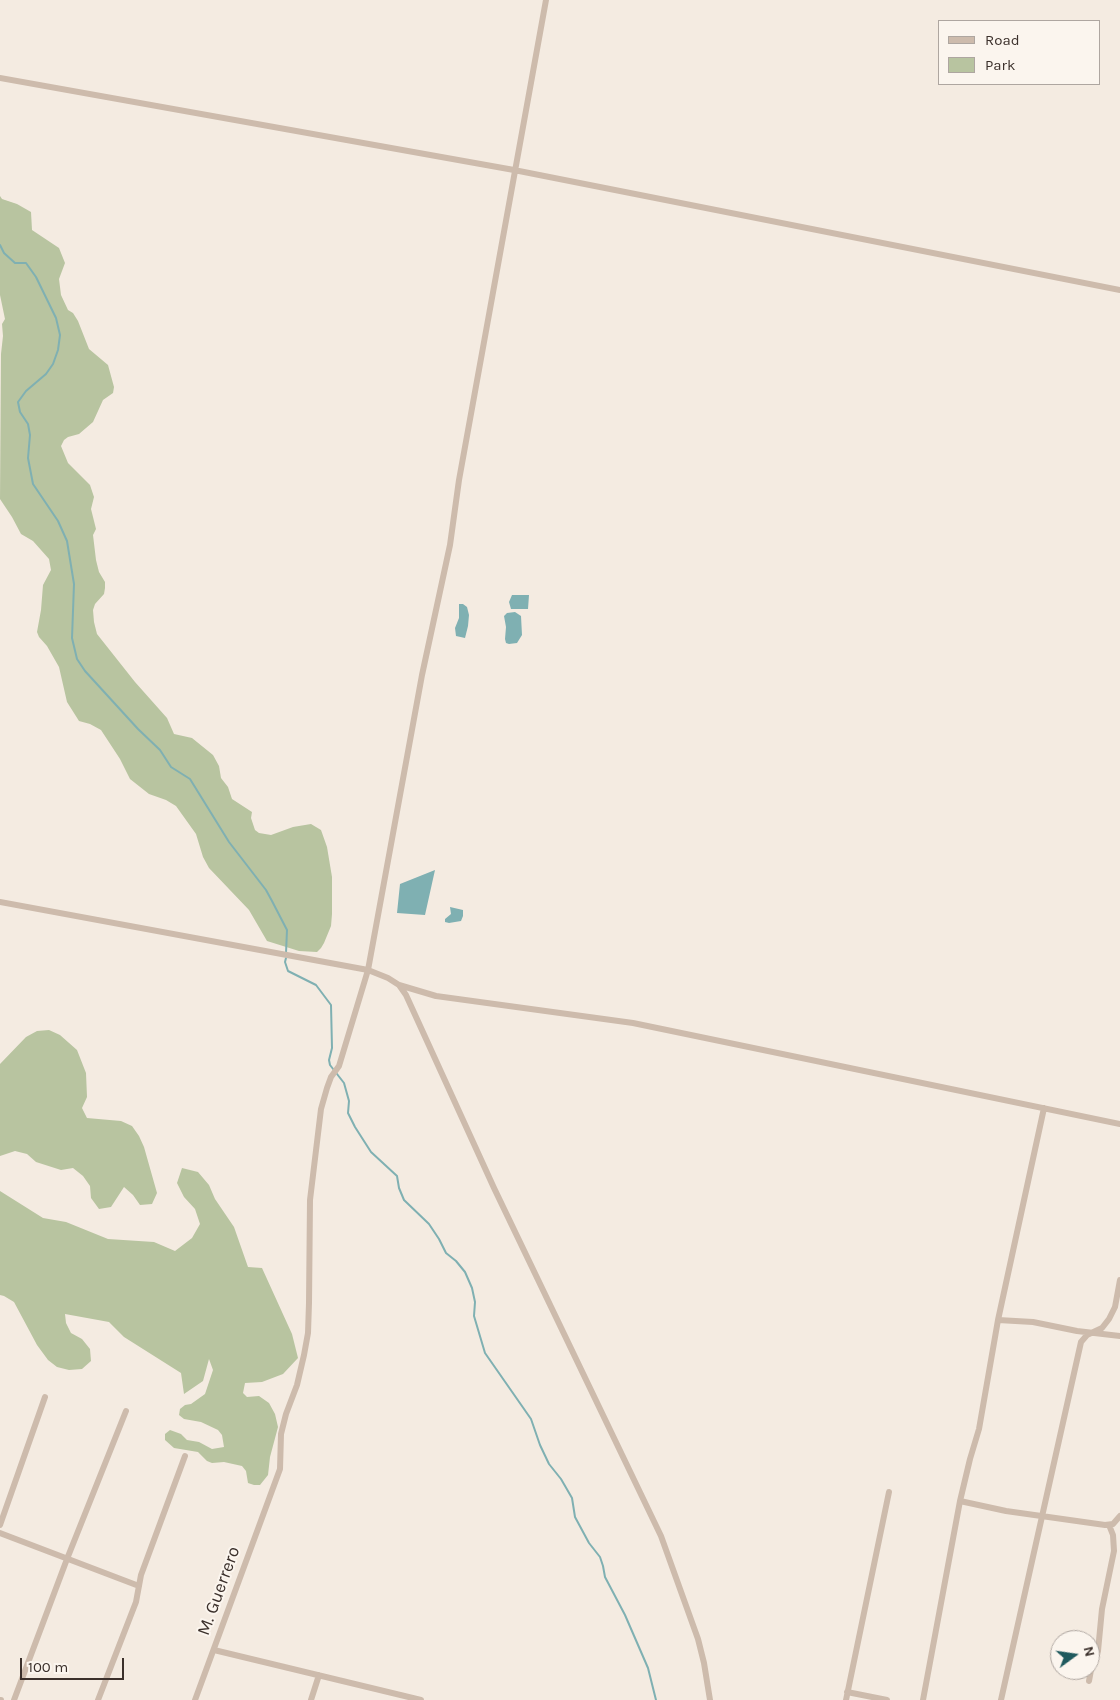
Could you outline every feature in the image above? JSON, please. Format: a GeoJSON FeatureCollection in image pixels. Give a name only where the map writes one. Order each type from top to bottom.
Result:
{"type":"FeatureCollection","features":[{"type":"Feature","properties":{"kind":"street","name":"M. Guerrero"},"geometry":{"type":"LineString","coordinates":[[195,1700],[280,1469],[281,1434],[297,1384],[308,1333],[310,1200],[321,1109],[331,1077],[339,1066],[368,970],[422,674],[450,545],[461,470],[546,0]]}},
{"type":"Feature","properties":{"kind":"street"},"geometry":{"type":"LineString","coordinates":[[0,78],[514,170],[1120,290]]}},
{"type":"Feature","properties":{"kind":"street"},"geometry":{"type":"LineString","coordinates":[[0,902],[368,970],[388,978],[399,985],[436,996],[633,1024],[1120,1124]]}},
{"type":"Feature","properties":{"kind":"street"},"geometry":{"type":"LineString","coordinates":[[399,985],[406,995],[494,1188],[661,1536],[698,1639],[710,1700]]}},
{"type":"Feature","properties":{"kind":"street"},"geometry":{"type":"LineString","coordinates":[[923,1700],[960,1502],[979,1429],[998,1320],[1044,1108]]}},
{"type":"Feature","properties":{"kind":"street"},"geometry":{"type":"LineString","coordinates":[[1001,1700],[1081,1342],[1102,1328],[1109,1319],[1115,1307],[1120,1280]]}},
{"type":"Feature","properties":{"kind":"street"},"geometry":{"type":"LineString","coordinates":[[998,1320],[1033,1322],[1120,1336]]}},
{"type":"Feature","properties":{"kind":"street"},"geometry":{"type":"LineString","coordinates":[[0,1525],[45,1397]]}},
{"type":"Feature","properties":{"kind":"street"},"geometry":{"type":"LineString","coordinates":[[14,1700],[67,1558],[126,1411]]}},
{"type":"Feature","properties":{"kind":"street"},"geometry":{"type":"LineString","coordinates":[[98,1700],[136,1602],[141,1575],[185,1456]]}},
{"type":"Feature","properties":{"kind":"street"},"geometry":{"type":"LineString","coordinates":[[846,1700],[888,1492]]}},
{"type":"Feature","properties":{"kind":"street"},"geometry":{"type":"LineString","coordinates":[[960,1502],[1109,1525],[1113,1524],[1120,1516]]}},
{"type":"Feature","properties":{"kind":"street"},"geometry":{"type":"LineString","coordinates":[[1100,1633],[1102,1609],[1114,1551],[1113,1535],[1109,1525]]}},
{"type":"Feature","properties":{"kind":"street"},"geometry":{"type":"LineString","coordinates":[[0,1533],[139,1586]]}},
{"type":"Feature","properties":{"kind":"street"},"geometry":{"type":"LineString","coordinates":[[214,1650],[421,1700]]}},
{"type":"Feature","properties":{"kind":"street"},"geometry":{"type":"LineString","coordinates":[[311,1700],[319,1675]]}},
{"type":"Feature","properties":{"kind":"street"},"geometry":{"type":"LineString","coordinates":[[847,1692],[887,1700]]}},
{"type":"Feature","properties":{"kind":"green space"},"geometry":{"type":"Polygon","coordinates":[[[0,196],[2,199],[17,204],[31,212],[32,230],[59,248],[65,263],[59,279],[61,295],[68,310],[73,313],[78,321],[89,349],[108,365],[114,387],[113,393],[103,400],[93,422],[79,434],[64,440],[61,446],[68,463],[90,485],[94,497],[91,509],[96,529],[93,535],[96,560],[99,572],[105,582],[104,594],[95,604],[93,610],[97,634],[135,682],[167,718],[174,734],[192,738],[213,755],[219,766],[221,778],[228,787],[232,799],[252,812],[251,818],[255,830],[259,833],[271,835],[293,827],[311,824],[321,830],[327,847],[332,877],[332,914],[331,926],[324,943],[317,952],[299,951],[267,941],[249,910],[209,868],[203,857],[196,834],[176,806],[149,794],[130,779],[120,759],[101,730],[79,721],[67,702],[59,667],[47,646],[39,637],[37,632],[43,585],[51,570],[49,559],[33,541],[21,534],[0,499],[1,354],[2,324],[5,319],[0,295],[0,196]]]}},
{"type":"Feature","properties":{"kind":"green space"},"geometry":{"type":"Polygon","coordinates":[[[49,1030],[60,1035],[77,1050],[86,1073],[87,1097],[82,1108],[87,1118],[121,1121],[132,1126],[139,1136],[157,1193],[152,1204],[140,1205],[124,1187],[111,1207],[99,1209],[91,1198],[90,1186],[83,1176],[73,1168],[61,1170],[36,1162],[27,1154],[15,1151],[0,1156],[0,1064],[26,1037],[37,1031],[49,1030]]]}},
{"type":"Feature","properties":{"kind":"green space"},"geometry":{"type":"Polygon","coordinates":[[[182,1168],[198,1172],[209,1185],[215,1199],[234,1227],[248,1267],[262,1268],[292,1334],[298,1358],[283,1374],[262,1382],[245,1383],[243,1393],[247,1397],[259,1396],[269,1403],[275,1414],[278,1427],[270,1457],[268,1475],[260,1485],[248,1483],[246,1471],[242,1466],[224,1462],[212,1463],[207,1461],[198,1452],[174,1448],[165,1440],[165,1434],[170,1430],[181,1434],[187,1440],[199,1442],[212,1449],[224,1447],[222,1435],[218,1430],[201,1422],[184,1419],[179,1415],[180,1409],[205,1394],[213,1370],[209,1359],[203,1381],[184,1394],[181,1373],[124,1337],[109,1322],[65,1314],[66,1323],[71,1333],[82,1339],[90,1349],[91,1361],[82,1369],[69,1370],[57,1367],[48,1360],[37,1345],[14,1302],[0,1295],[0,1191],[43,1218],[66,1222],[108,1239],[154,1242],[175,1251],[192,1238],[200,1224],[195,1209],[184,1197],[177,1183],[182,1168]]]}},
{"type":"Feature","properties":{"kind":"water"},"geometry":{"type":"Polygon","coordinates":[[[512,595],[529,595],[528,609],[511,609],[509,602],[512,595]]]}},
{"type":"Feature","properties":{"kind":"water"},"geometry":{"type":"Polygon","coordinates":[[[459,604],[467,607],[469,615],[465,638],[456,636],[455,628],[459,618],[459,604]]]}},
{"type":"Feature","properties":{"kind":"water"},"geometry":{"type":"Polygon","coordinates":[[[515,612],[521,616],[522,635],[517,643],[509,644],[506,643],[505,639],[506,627],[504,616],[507,613],[515,612]]]}},
{"type":"Feature","properties":{"kind":"water"},"geometry":{"type":"Polygon","coordinates":[[[435,870],[425,915],[397,913],[400,884],[435,870]]]}},
{"type":"Feature","properties":{"kind":"water"},"geometry":{"type":"Polygon","coordinates":[[[450,907],[463,910],[461,921],[445,922],[445,919],[451,914],[450,907]]]}},
{"type":"Feature","properties":{"kind":"waterway"},"geometry":{"type":"LineString","coordinates":[[0,245],[4,253],[15,263],[26,263],[36,277],[56,318],[60,335],[58,350],[53,364],[46,374],[26,391],[18,402],[20,412],[28,424],[30,435],[28,458],[33,484],[58,521],[67,541],[74,584],[72,638],[77,659],[85,671],[160,750],[171,767],[190,779],[229,842],[266,890],[287,930],[286,953]]}},
{"type":"Feature","properties":{"kind":"waterway"},"geometry":{"type":"LineString","coordinates":[[286,958],[285,962],[288,971],[316,985],[331,1005],[332,1048],[329,1060],[330,1065],[344,1083],[349,1101],[348,1113],[355,1127],[371,1152],[397,1176],[404,1200],[429,1224],[446,1253],[465,1272],[472,1288],[475,1302],[474,1316],[485,1353],[531,1419],[549,1464],[561,1479],[572,1498],[575,1517],[589,1543],[600,1557],[605,1577],[625,1615],[648,1668],[656,1700]]}}]}
